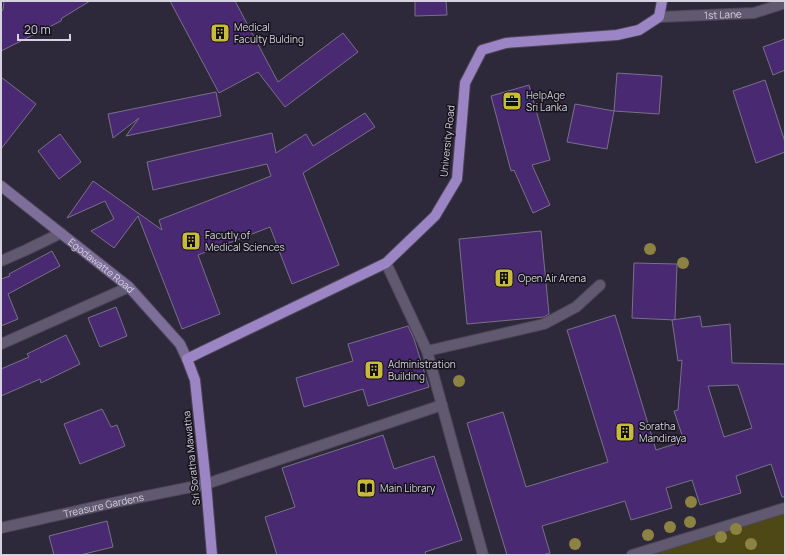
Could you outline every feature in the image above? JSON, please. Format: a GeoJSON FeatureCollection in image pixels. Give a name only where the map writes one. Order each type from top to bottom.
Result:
{"type":"FeatureCollection","features":[{"type":"Feature","properties":{"kind":"main road"},"geometry":{"type":"LineString","coordinates":[[659,17],[662,1]]}},
{"type":"Feature","properties":{"kind":"main road","name":"University Road"},"geometry":{"type":"LineString","coordinates":[[187,359],[386,263],[435,216],[457,178],[464,83],[482,50],[506,43],[617,35],[639,30],[659,17]]}},
{"type":"Feature","properties":{"kind":"main road","name":"Sri Soratha Mawatha"},"geometry":{"type":"LineString","coordinates":[[187,359],[194,380],[206,484],[212,555]]}},
{"type":"Feature","properties":{"kind":"street","name":"1st Lane"},"geometry":{"type":"LineString","coordinates":[[659,17],[754,12],[785,3]]}},
{"type":"Feature","properties":{"kind":"street","name":"Egodawatte Road"},"geometry":{"type":"LineString","coordinates":[[1,186],[129,287],[180,344],[187,359]]}},
{"type":"Feature","properties":{"kind":"street"},"geometry":{"type":"LineString","coordinates":[[1,261],[60,233]]}},
{"type":"Feature","properties":{"kind":"street"},"geometry":{"type":"LineString","coordinates":[[386,263],[427,352],[483,555]]}},
{"type":"Feature","properties":{"kind":"street"},"geometry":{"type":"LineString","coordinates":[[427,352],[544,324],[576,307],[600,285]]}},
{"type":"Feature","properties":{"kind":"street"},"geometry":{"type":"LineString","coordinates":[[1,344],[129,287]]}},
{"type":"Feature","properties":{"kind":"street","name":"Treasure Gardens"},"geometry":{"type":"LineString","coordinates":[[1,528],[206,484],[442,405]]}},
{"type":"Feature","properties":{"kind":"street"},"geometry":{"type":"LineString","coordinates":[[632,555],[785,508]]}},
{"type":"Feature","properties":{"kind":"shaded area"},"geometry":{"type":"Polygon","coordinates":[[[785,508],[785,555],[632,555],[785,508]]]}},
{"type":"Feature","properties":{"kind":"building"},"geometry":{"type":"Polygon","coordinates":[[[4,1],[90,1],[62,18],[61,21],[1,51],[1,11],[3,10],[4,1]]]}},
{"type":"Feature","properties":{"kind":"building","name":"Medical Faculty Bulding"},"geometry":{"type":"Polygon","coordinates":[[[170,1],[235,1],[278,82],[343,33],[358,52],[285,107],[258,72],[219,93],[170,1]]]}},
{"type":"Feature","properties":{"kind":"building"},"geometry":{"type":"Polygon","coordinates":[[[415,1],[446,1],[447,15],[415,16],[415,1]]]}},
{"type":"Feature","properties":{"kind":"building"},"geometry":{"type":"Polygon","coordinates":[[[785,39],[785,70],[773,75],[763,47],[785,39]]]}},
{"type":"Feature","properties":{"kind":"building"},"geometry":{"type":"Polygon","coordinates":[[[617,73],[662,76],[659,114],[614,111],[617,73]]]}},
{"type":"Feature","properties":{"kind":"building"},"geometry":{"type":"Polygon","coordinates":[[[1,77],[36,104],[1,149],[1,77]]]}},
{"type":"Feature","properties":{"kind":"building"},"geometry":{"type":"Polygon","coordinates":[[[765,80],[785,142],[785,152],[756,163],[733,91],[765,80]]]}},
{"type":"Feature","properties":{"kind":"building"},"geometry":{"type":"Polygon","coordinates":[[[529,85],[550,160],[532,165],[550,205],[533,213],[514,170],[511,171],[491,96],[529,85]]]}},
{"type":"Feature","properties":{"kind":"building"},"geometry":{"type":"Polygon","coordinates":[[[216,92],[221,116],[126,136],[139,118],[113,138],[108,114],[216,92]]]}},
{"type":"Feature","properties":{"kind":"building"},"geometry":{"type":"Polygon","coordinates":[[[575,104],[614,111],[607,149],[567,142],[575,104]]]}},
{"type":"Feature","properties":{"kind":"building","name":"Facutly of Medical Sciences"},"geometry":{"type":"Polygon","coordinates":[[[365,113],[375,127],[303,173],[339,265],[292,284],[270,227],[198,255],[220,314],[182,329],[138,216],[114,248],[91,231],[114,219],[105,201],[67,218],[93,181],[162,230],[159,220],[271,176],[267,164],[153,190],[147,162],[272,133],[276,153],[306,134],[313,146],[365,113]]]}},
{"type":"Feature","properties":{"kind":"building"},"geometry":{"type":"Polygon","coordinates":[[[60,134],[81,162],[59,179],[38,151],[60,134]]]}},
{"type":"Feature","properties":{"kind":"building","name":"Open Air Arena"},"geometry":{"type":"Polygon","coordinates":[[[541,231],[549,314],[544,317],[467,324],[459,239],[541,231]]]}},
{"type":"Feature","properties":{"kind":"building"},"geometry":{"type":"Polygon","coordinates":[[[52,251],[60,266],[8,294],[18,319],[1,326],[1,279],[10,276],[9,274],[52,251]]]}},
{"type":"Feature","properties":{"kind":"building"},"geometry":{"type":"Polygon","coordinates":[[[634,263],[677,264],[675,320],[632,318],[634,263]]]}},
{"type":"Feature","properties":{"kind":"building"},"geometry":{"type":"Polygon","coordinates":[[[116,307],[127,336],[100,347],[88,318],[116,307]]]}},
{"type":"Feature","properties":{"kind":"building","name":"Soratha Mandiraya"},"geometry":{"type":"Polygon","coordinates":[[[615,315],[656,450],[684,441],[674,411],[678,410],[682,360],[678,361],[672,320],[700,316],[702,327],[730,324],[732,363],[785,364],[785,497],[782,497],[771,464],[736,476],[741,493],[700,505],[692,480],[666,488],[672,508],[631,520],[625,501],[542,526],[550,553],[542,555],[507,555],[467,423],[503,412],[526,487],[608,462],[567,330],[615,315]],[[738,385],[708,386],[724,437],[752,428],[738,385]]]}},
{"type":"Feature","properties":{"kind":"building","name":"Administration Building"},"geometry":{"type":"Polygon","coordinates":[[[408,326],[414,339],[429,387],[368,406],[363,389],[304,407],[296,378],[353,361],[348,344],[408,326]]]}},
{"type":"Feature","properties":{"kind":"building"},"geometry":{"type":"Polygon","coordinates":[[[66,335],[80,364],[41,383],[40,379],[1,396],[1,369],[29,357],[27,354],[66,335]]]}},
{"type":"Feature","properties":{"kind":"building"},"geometry":{"type":"Polygon","coordinates":[[[102,409],[111,427],[117,425],[125,446],[80,464],[64,424],[102,409]]]}},
{"type":"Feature","properties":{"kind":"building","name":"Main Library"},"geometry":{"type":"Polygon","coordinates":[[[383,435],[394,469],[434,456],[462,540],[425,552],[426,555],[277,555],[265,517],[295,507],[282,468],[383,435]]]}},
{"type":"Feature","properties":{"kind":"building"},"geometry":{"type":"Polygon","coordinates":[[[107,521],[113,547],[80,555],[54,555],[49,536],[107,521]]]}},
{"type":"Feature","properties":{"kind":"place","name":"Medical Faculty Bulding"},"geometry":{"type":"Point","coordinates":[220,33]}},
{"type":"Feature","properties":{"kind":"place","name":"HelpAge Sri Lanka"},"geometry":{"type":"Point","coordinates":[512,101]}},
{"type":"Feature","properties":{"kind":"place","name":"Facutly of Medical Sciences"},"geometry":{"type":"Point","coordinates":[191,241]}},
{"type":"Feature","properties":{"kind":"place","name":"Open Air Arena"},"geometry":{"type":"Point","coordinates":[504,278]}},
{"type":"Feature","properties":{"kind":"place","name":"Administration Building"},"geometry":{"type":"Point","coordinates":[374,370]}},
{"type":"Feature","properties":{"kind":"place","name":"Soratha Mandiraya"},"geometry":{"type":"Point","coordinates":[625,432]}},
{"type":"Feature","properties":{"kind":"place","name":"Main Library"},"geometry":{"type":"Point","coordinates":[366,488]}}]}
